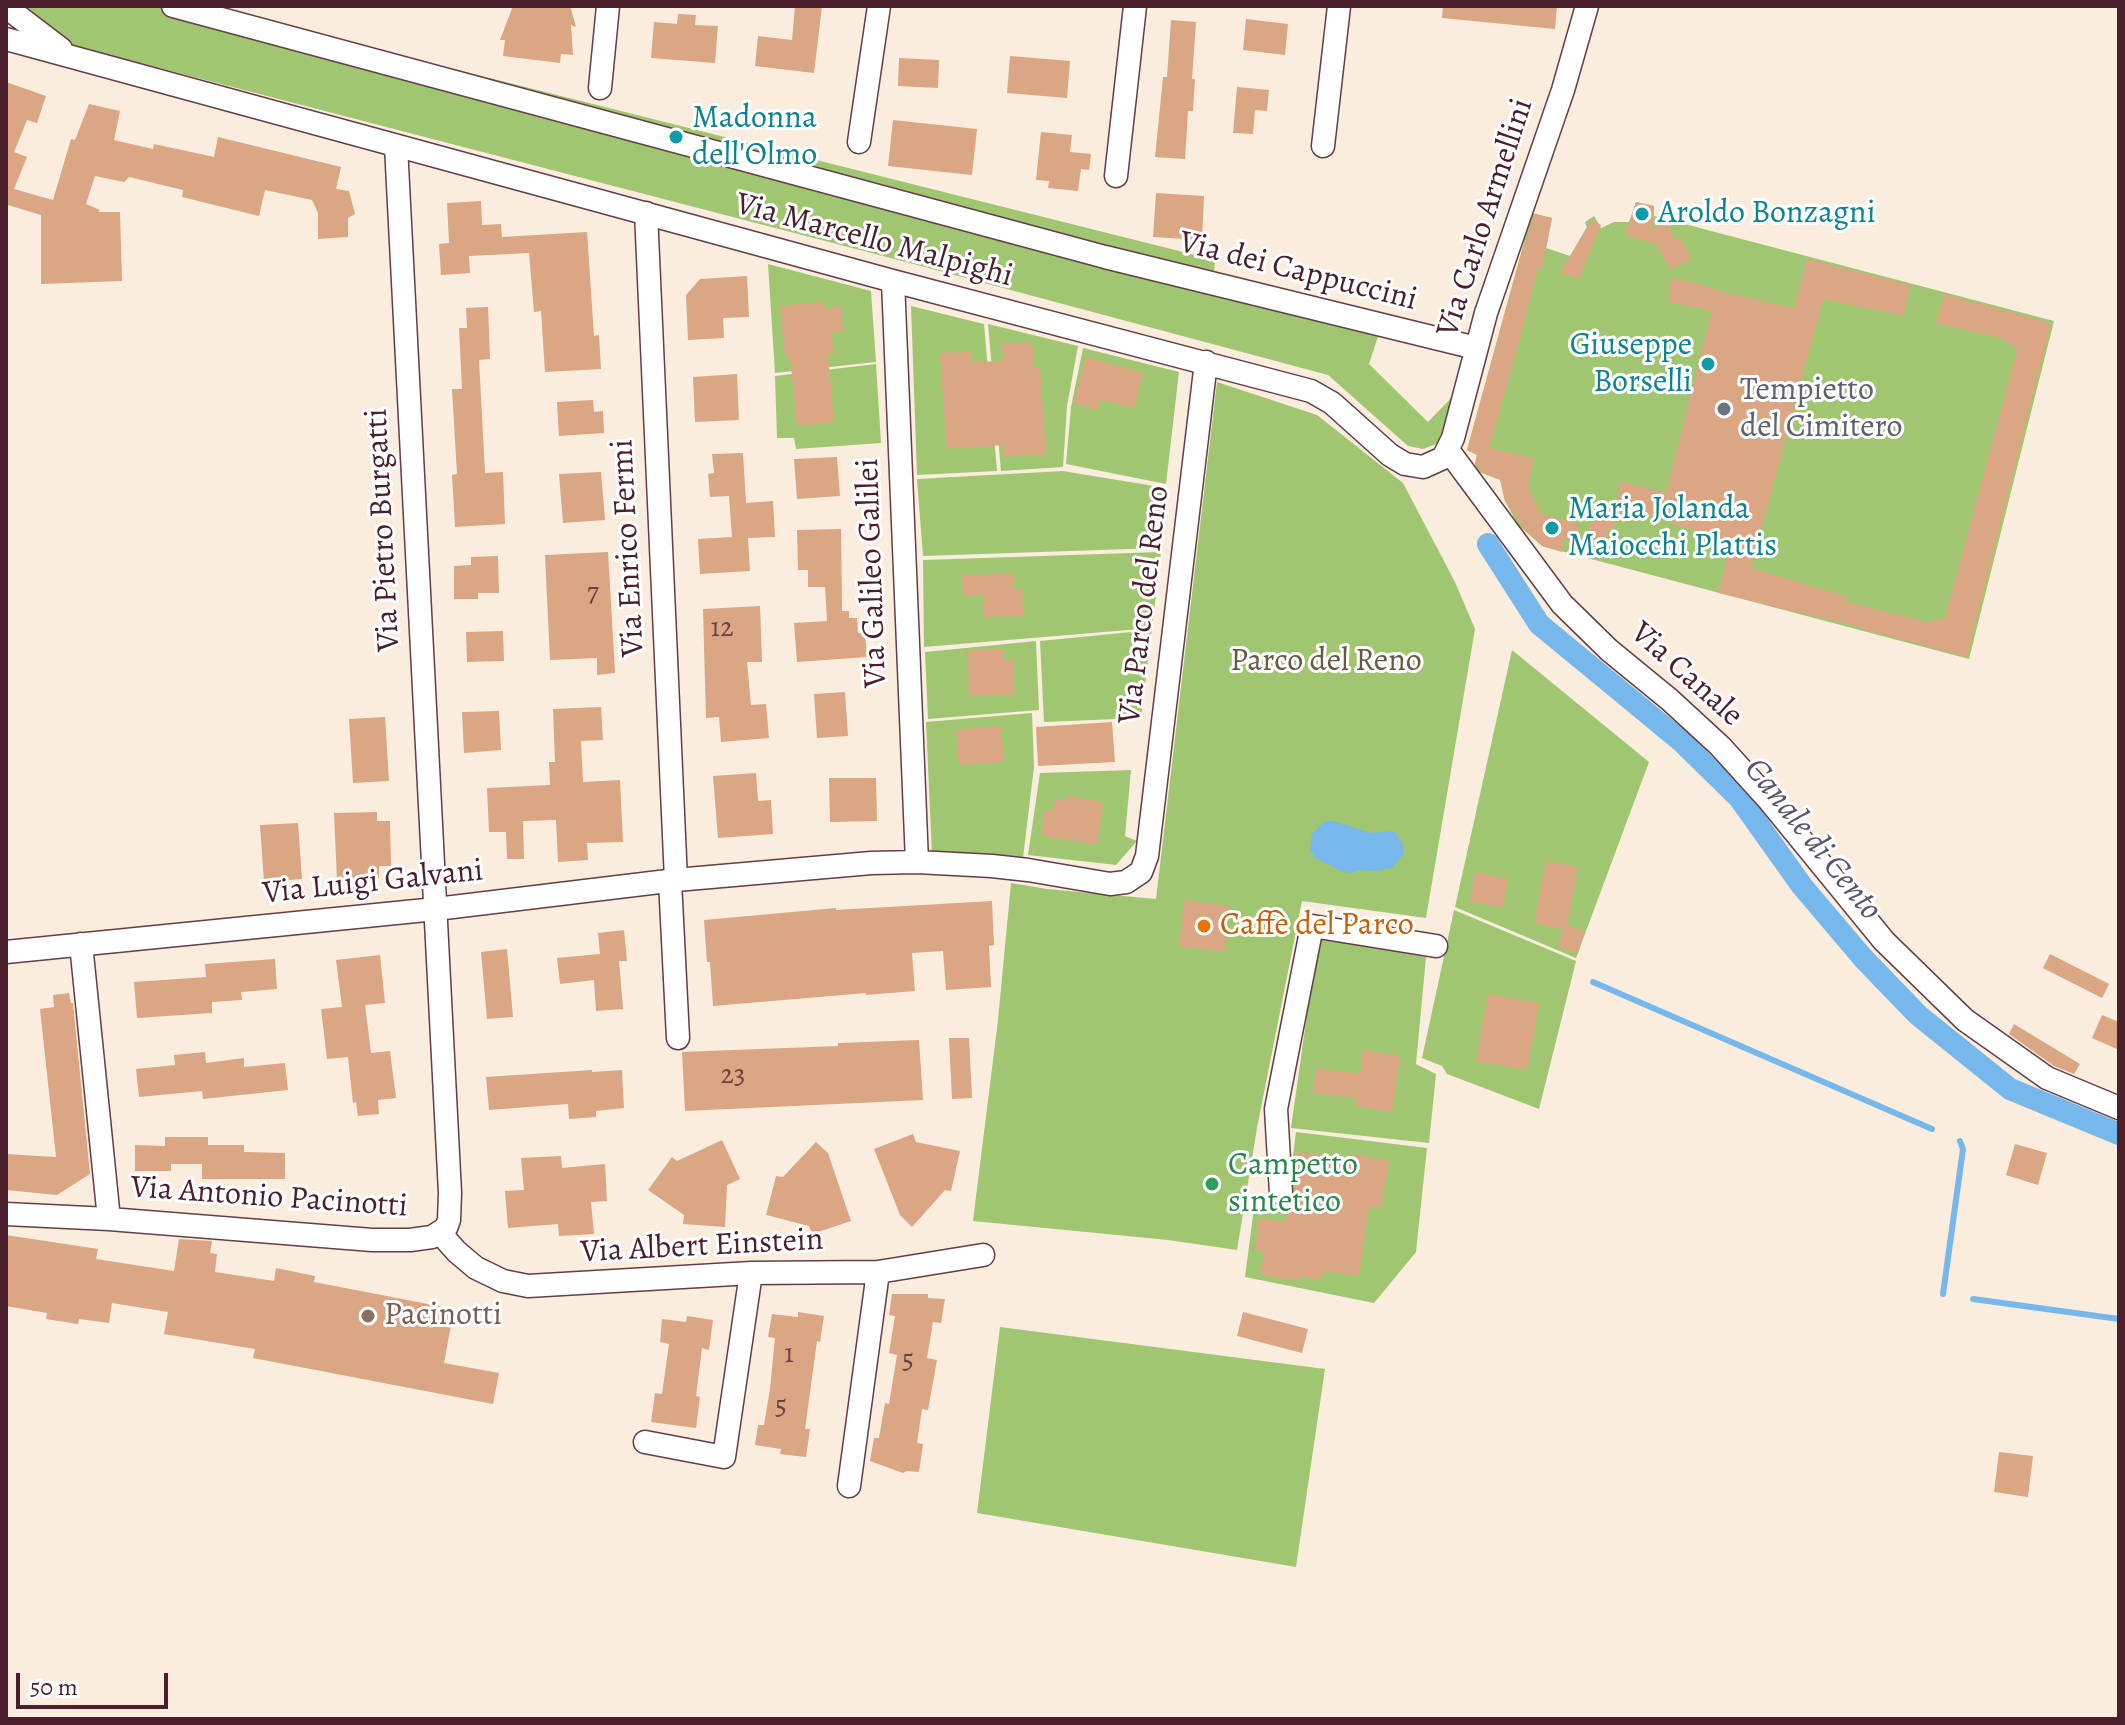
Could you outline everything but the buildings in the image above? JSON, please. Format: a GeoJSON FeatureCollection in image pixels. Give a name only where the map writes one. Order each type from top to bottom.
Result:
{"type":"FeatureCollection","features":[{"type":"Feature","properties":{"kind":"street","name":"Via dei Cappuccini"},"geometry":{"type":"LineString","coordinates":[[173,6],[1105,257],[1476,348]]}},
{"type":"Feature","properties":{"kind":"street"},"geometry":{"type":"LineString","coordinates":[[600,88],[608,6]]}},
{"type":"Feature","properties":{"kind":"street"},"geometry":{"type":"LineString","coordinates":[[859,142],[879,6]]}},
{"type":"Feature","properties":{"kind":"street"},"geometry":{"type":"LineString","coordinates":[[1116,176],[1135,6]]}},
{"type":"Feature","properties":{"kind":"street"},"geometry":{"type":"LineString","coordinates":[[1323,146],[1339,6]]}},
{"type":"Feature","properties":{"kind":"street","name":"Via Carlo Armellini"},"geometry":{"type":"LineString","coordinates":[[1448,450],[1500,269],[1563,90],[1587,6]]}},
{"type":"Feature","properties":{"kind":"street","name":"Via Marcello Malpighi"},"geometry":{"type":"LineString","coordinates":[[6,7],[71,57]]}},
{"type":"Feature","properties":{"kind":"street","name":"Via Marcello Malpighi"},"geometry":{"type":"LineString","coordinates":[[6,39],[893,281],[1296,386],[1321,395],[1390,455],[1405,464],[1430,465],[1443,458],[1448,450]]}},
{"type":"Feature","properties":{"kind":"street","name":"Via Pietro Burgatti"},"geometry":{"type":"LineString","coordinates":[[396,146],[436,909]]}},
{"type":"Feature","properties":{"kind":"street","name":"Via Enrico Fermi"},"geometry":{"type":"LineString","coordinates":[[646,213],[673,880]]}},
{"type":"Feature","properties":{"kind":"street","name":"Via Galileo Galilei"},"geometry":{"type":"LineString","coordinates":[[893,281],[917,862]]}},
{"type":"Feature","properties":{"kind":"street","name":"Via Parco del Reno"},"geometry":{"type":"LineString","coordinates":[[1147,856],[1206,362]]}},
{"type":"Feature","properties":{"kind":"street","name":"Via Canale"},"geometry":{"type":"LineString","coordinates":[[1448,450],[1562,604],[1609,650],[1720,746],[1894,951],[1965,1020],[2047,1078],[2119,1108]]}},
{"type":"Feature","properties":{"kind":"street","name":"Via Luigi Galvani"},"geometry":{"type":"LineString","coordinates":[[6,952],[436,909],[673,880],[871,863],[917,862],[1028,870],[1118,884],[1141,872],[1147,856]]}},
{"type":"Feature","properties":{"kind":"street"},"geometry":{"type":"LineString","coordinates":[[673,880],[678,1038]]}},
{"type":"Feature","properties":{"kind":"street","name":"Via Antonio Pacinotti"},"geometry":{"type":"LineString","coordinates":[[6,1214],[372,1240],[422,1239],[440,1233],[446,1228],[451,1210],[436,909]]}},
{"type":"Feature","properties":{"kind":"street"},"geometry":{"type":"LineString","coordinates":[[1281,1193],[1276,1109],[1312,926],[1436,946]]}},
{"type":"Feature","properties":{"kind":"street"},"geometry":{"type":"LineString","coordinates":[[81,944],[109,1219]]}},
{"type":"Feature","properties":{"kind":"street","name":"Via Albert Einstein"},"geometry":{"type":"LineString","coordinates":[[440,1233],[476,1268],[503,1281],[528,1286],[751,1273],[878,1272],[983,1255]]}},
{"type":"Feature","properties":{"kind":"street"},"geometry":{"type":"LineString","coordinates":[[849,1486],[878,1272]]}},
{"type":"Feature","properties":{"kind":"street"},"geometry":{"type":"LineString","coordinates":[[645,1442],[724,1457],[751,1273]]}},
{"type":"Feature","properties":{"kind":"green space"},"geometry":{"type":"Polygon","coordinates":[[[18,6],[218,6],[334,39],[1215,260],[1214,272],[1385,315],[1369,364],[1428,422],[1455,394],[1447,428],[1436,444],[1423,449],[1408,446],[1328,375],[63,43],[18,6]]]}},
{"type":"Feature","properties":{"kind":"green space"},"geometry":{"type":"Polygon","coordinates":[[[1636,202],[1654,206],[1654,216],[2054,321],[1969,659],[1542,546],[1518,525],[1505,501],[1500,480],[1474,470],[1477,455],[1467,450],[1532,213],[1552,218],[1546,248],[1570,256],[1589,233],[1585,222],[1594,216],[1601,228],[1614,222],[1629,222],[1636,202]]]}},
{"type":"Feature","properties":{"kind":"green space"},"geometry":{"type":"Polygon","coordinates":[[[768,264],[871,291],[876,362],[775,373],[768,264]]]}},
{"type":"Feature","properties":{"kind":"green space"},"geometry":{"type":"Polygon","coordinates":[[[911,306],[984,324],[997,471],[917,475],[911,306]]]}},
{"type":"Feature","properties":{"kind":"green space"},"geometry":{"type":"Polygon","coordinates":[[[988,324],[1078,346],[1067,406],[1063,467],[1001,471],[988,324]]]}},
{"type":"Feature","properties":{"kind":"green space"},"geometry":{"type":"Polygon","coordinates":[[[1083,348],[1179,372],[1166,484],[1066,464],[1071,407],[1083,348]]]}},
{"type":"Feature","properties":{"kind":"green space"},"geometry":{"type":"Polygon","coordinates":[[[876,364],[881,443],[796,449],[794,438],[777,438],[775,376],[876,364]]]}},
{"type":"Feature","properties":{"kind":"green space","name":"Parco del Reno"},"geometry":{"type":"Polygon","coordinates":[[[1217,382],[1317,415],[1403,483],[1455,582],[1475,629],[1426,918],[1302,901],[1257,1128],[1237,1250],[1168,1240],[973,1221],[1011,883],[1156,899],[1217,382]]]}},
{"type":"Feature","properties":{"kind":"green space"},"geometry":{"type":"Polygon","coordinates":[[[1063,471],[1166,488],[1159,548],[923,556],[917,479],[1063,471]]]}},
{"type":"Feature","properties":{"kind":"green space"},"geometry":{"type":"Polygon","coordinates":[[[1161,552],[1152,628],[924,647],[923,560],[1161,552]]]}},
{"type":"Feature","properties":{"kind":"green space"},"geometry":{"type":"Polygon","coordinates":[[[1152,630],[1151,635],[1136,634],[1134,659],[1148,660],[1141,718],[1044,722],[1040,641],[1152,630]]]}},
{"type":"Feature","properties":{"kind":"green space"},"geometry":{"type":"Polygon","coordinates":[[[1036,641],[1039,710],[928,719],[925,652],[1036,641]]]}},
{"type":"Feature","properties":{"kind":"green space"},"geometry":{"type":"Polygon","coordinates":[[[1512,650],[1649,762],[1576,958],[1455,907],[1512,650]]]}},
{"type":"Feature","properties":{"kind":"green space"},"geometry":{"type":"Polygon","coordinates":[[[1032,713],[1034,767],[1023,858],[932,855],[926,722],[1032,713]]]}},
{"type":"Feature","properties":{"kind":"green space"},"geometry":{"type":"Polygon","coordinates":[[[1131,770],[1125,836],[1137,841],[1116,865],[1028,855],[1040,773],[1131,770]]]}},
{"type":"Feature","properties":{"kind":"green space"},"geometry":{"type":"Polygon","coordinates":[[[1454,910],[1576,961],[1539,1109],[1447,1074],[1442,1066],[1422,1058],[1454,910]]]}},
{"type":"Feature","properties":{"kind":"green space"},"geometry":{"type":"Polygon","coordinates":[[[1318,937],[1426,957],[1416,1064],[1436,1074],[1429,1143],[1291,1128],[1318,937]]]}},
{"type":"Feature","properties":{"kind":"green space"},"geometry":{"type":"Polygon","coordinates":[[[1296,1132],[1427,1148],[1416,1252],[1374,1303],[1245,1277],[1254,1208],[1286,1211],[1296,1132]]]}},
{"type":"Feature","properties":{"kind":"green space"},"geometry":{"type":"Polygon","coordinates":[[[1000,1327],[1325,1369],[1296,1567],[977,1513],[1000,1327]]]}},
{"type":"Feature","properties":{"kind":"water"},"geometry":{"type":"Polygon","coordinates":[[[1326,821],[1371,833],[1394,831],[1404,847],[1403,855],[1392,868],[1344,872],[1315,858],[1310,849],[1312,833],[1326,821]]]}},
{"type":"Feature","properties":{"kind":"waterway","name":"Canale di Cento"},"geometry":{"type":"LineString","coordinates":[[1488,544],[1539,624],[1681,741],[1740,799],[1802,886],[1863,958],[1918,1015],[2010,1089],[2119,1134]]}},
{"type":"Feature","properties":{"kind":"waterway"},"geometry":{"type":"LineString","coordinates":[[1593,982],[1932,1129]]}},
{"type":"Feature","properties":{"kind":"waterway"},"geometry":{"type":"LineString","coordinates":[[1943,1294],[1963,1149],[1960,1141]]}},
{"type":"Feature","properties":{"kind":"waterway"},"geometry":{"type":"LineString","coordinates":[[1973,1299],[2119,1319]]}},
{"type":"Feature","properties":{"kind":"place","name":"Madonna dell'Olmo"},"geometry":{"type":"Point","coordinates":[676,137]}},
{"type":"Feature","properties":{"kind":"place","name":"Aroldo Bonzagni"},"geometry":{"type":"Point","coordinates":[1642,214]}},
{"type":"Feature","properties":{"kind":"place","name":"Giuseppe Borselli"},"geometry":{"type":"Point","coordinates":[1708,364]}},
{"type":"Feature","properties":{"kind":"place","name":"Tempietto del Cimitero"},"geometry":{"type":"Point","coordinates":[1724,409]}},
{"type":"Feature","properties":{"kind":"place","name":"Maria Jolanda Maiocchi Plattis"},"geometry":{"type":"Point","coordinates":[1552,528]}},
{"type":"Feature","properties":{"kind":"place","name":"Caffè del Parco"},"geometry":{"type":"Point","coordinates":[1204,926]}},
{"type":"Feature","properties":{"kind":"place","name":"Campetto sintetico"},"geometry":{"type":"Point","coordinates":[1212,1184]}},
{"type":"Feature","properties":{"kind":"place","name":"Pacinotti"},"geometry":{"type":"Point","coordinates":[368,1316]}}]}
